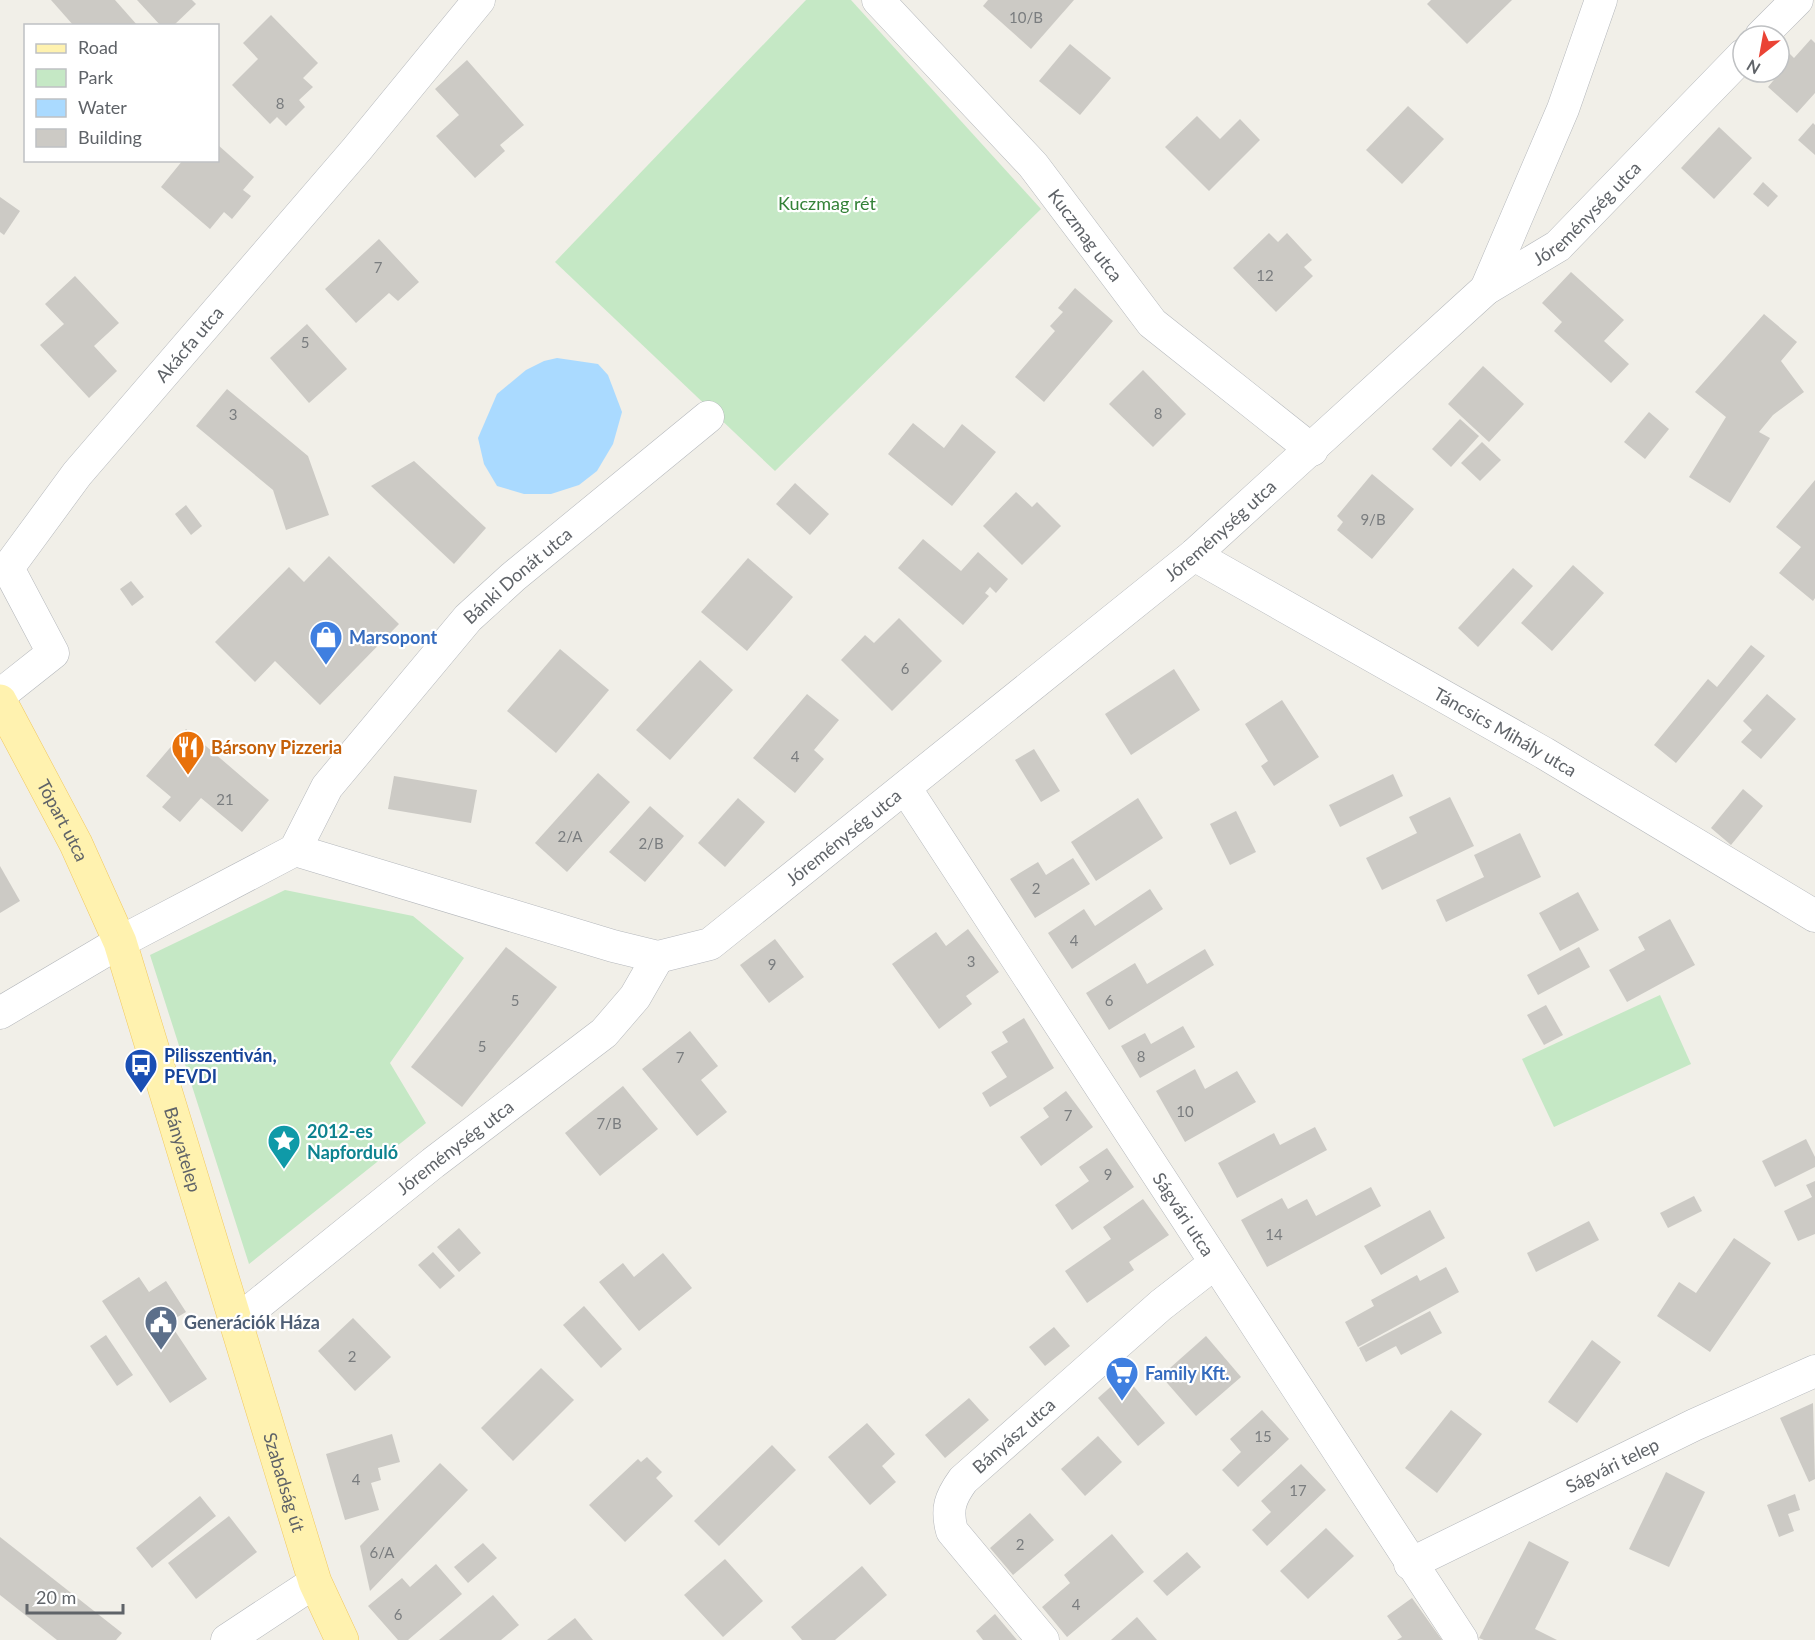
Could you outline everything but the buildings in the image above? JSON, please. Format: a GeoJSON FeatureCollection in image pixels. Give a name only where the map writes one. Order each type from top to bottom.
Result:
{"type":"FeatureCollection","features":[{"type":"Feature","properties":{"kind":"main road","name":"Tópart utca"},"geometry":{"type":"LineString","coordinates":[[0,701],[76,844],[120,942]]}},
{"type":"Feature","properties":{"kind":"main road","name":"Bányatelep"},"geometry":{"type":"LineString","coordinates":[[120,942],[236,1322]]}},
{"type":"Feature","properties":{"kind":"main road","name":"Szabadság út"},"geometry":{"type":"LineString","coordinates":[[236,1322],[315,1582],[342,1640]]}},
{"type":"Feature","properties":{"kind":"street","name":"Akácfa utca"},"geometry":{"type":"LineString","coordinates":[[0,695],[53,653],[4,562],[76,474],[357,149],[479,0]]}},
{"type":"Feature","properties":{"kind":"street","name":"Kuczmag utca"},"geometry":{"type":"LineString","coordinates":[[878,0],[1033,165],[1152,323],[1312,450]]}},
{"type":"Feature","properties":{"kind":"street"},"geometry":{"type":"LineString","coordinates":[[1486,289],[1563,109],[1601,0]]}},
{"type":"Feature","properties":{"kind":"street"},"geometry":{"type":"LineString","coordinates":[[1773,24],[1797,0]]}},
{"type":"Feature","properties":{"kind":"street","name":"Jóreménység utca"},"geometry":{"type":"LineString","coordinates":[[295,850],[613,946],[658,957],[710,944],[906,789],[1194,555],[1312,450],[1486,289],[1558,246],[1731,67]]}},
{"type":"Feature","properties":{"kind":"street","name":"Bánki Donát utca"},"geometry":{"type":"LineString","coordinates":[[295,850],[327,787],[468,618],[513,577],[708,417]]}},
{"type":"Feature","properties":{"kind":"street","name":"Táncsics Mihály utca"},"geometry":{"type":"LineString","coordinates":[[1194,555],[1544,753],[1815,916]]}},
{"type":"Feature","properties":{"kind":"street","name":"Ságvári utca"},"geometry":{"type":"LineString","coordinates":[[906,789],[1410,1564],[1462,1640]]}},
{"type":"Feature","properties":{"kind":"street"},"geometry":{"type":"LineString","coordinates":[[0,1013],[120,942],[295,850]]}},
{"type":"Feature","properties":{"kind":"street","name":"Jóreménység utca"},"geometry":{"type":"LineString","coordinates":[[236,1322],[433,1163],[604,1033],[635,998],[658,957]]}},
{"type":"Feature","properties":{"kind":"street","name":"Bányász utca"},"geometry":{"type":"LineString","coordinates":[[1043,1640],[952,1531],[947,1513],[951,1496],[963,1480],[1161,1305],[1215,1263]]}},
{"type":"Feature","properties":{"kind":"street","name":"Ságvári telep"},"geometry":{"type":"LineString","coordinates":[[1410,1564],[1694,1425],[1815,1371]]}},
{"type":"Feature","properties":{"kind":"street"},"geometry":{"type":"LineString","coordinates":[[227,1640],[315,1582]]}},
{"type":"Feature","properties":{"kind":"green space","name":"Kuczmag rét"},"geometry":{"type":"Polygon","coordinates":[[[806,0],[851,0],[1041,209],[775,471],[555,262],[806,0]]]}},
{"type":"Feature","properties":{"kind":"green space"},"geometry":{"type":"Polygon","coordinates":[[[285,890],[413,916],[464,958],[390,1063],[426,1123],[249,1264],[150,955],[285,890]]]}},
{"type":"Feature","properties":{"kind":"green space"},"geometry":{"type":"Polygon","coordinates":[[[1660,995],[1691,1064],[1554,1127],[1522,1059],[1660,995]]]}},
{"type":"Feature","properties":{"kind":"water"},"geometry":{"type":"Polygon","coordinates":[[[557,358],[598,364],[608,375],[622,412],[613,444],[597,471],[579,485],[551,494],[524,494],[497,486],[484,464],[478,438],[497,394],[526,370],[544,361],[557,358]]]}},
{"type":"Feature","properties":{"kind":"place","name":"Marsopont"},"geometry":{"type":"Point","coordinates":[326,666]}},
{"type":"Feature","properties":{"kind":"place","name":"Bársony Pizzeria"},"geometry":{"type":"Point","coordinates":[188,776]}},
{"type":"Feature","properties":{"kind":"place","name":"Pilisszentiván, PEVDI"},"geometry":{"type":"Point","coordinates":[141,1094]}},
{"type":"Feature","properties":{"kind":"place","name":"2012-es Napforduló"},"geometry":{"type":"Point","coordinates":[284,1170]}},
{"type":"Feature","properties":{"kind":"place","name":"Generációk Háza"},"geometry":{"type":"Point","coordinates":[161,1351]}},
{"type":"Feature","properties":{"kind":"place","name":"Family Kft."},"geometry":{"type":"Point","coordinates":[1122,1402]}}]}
